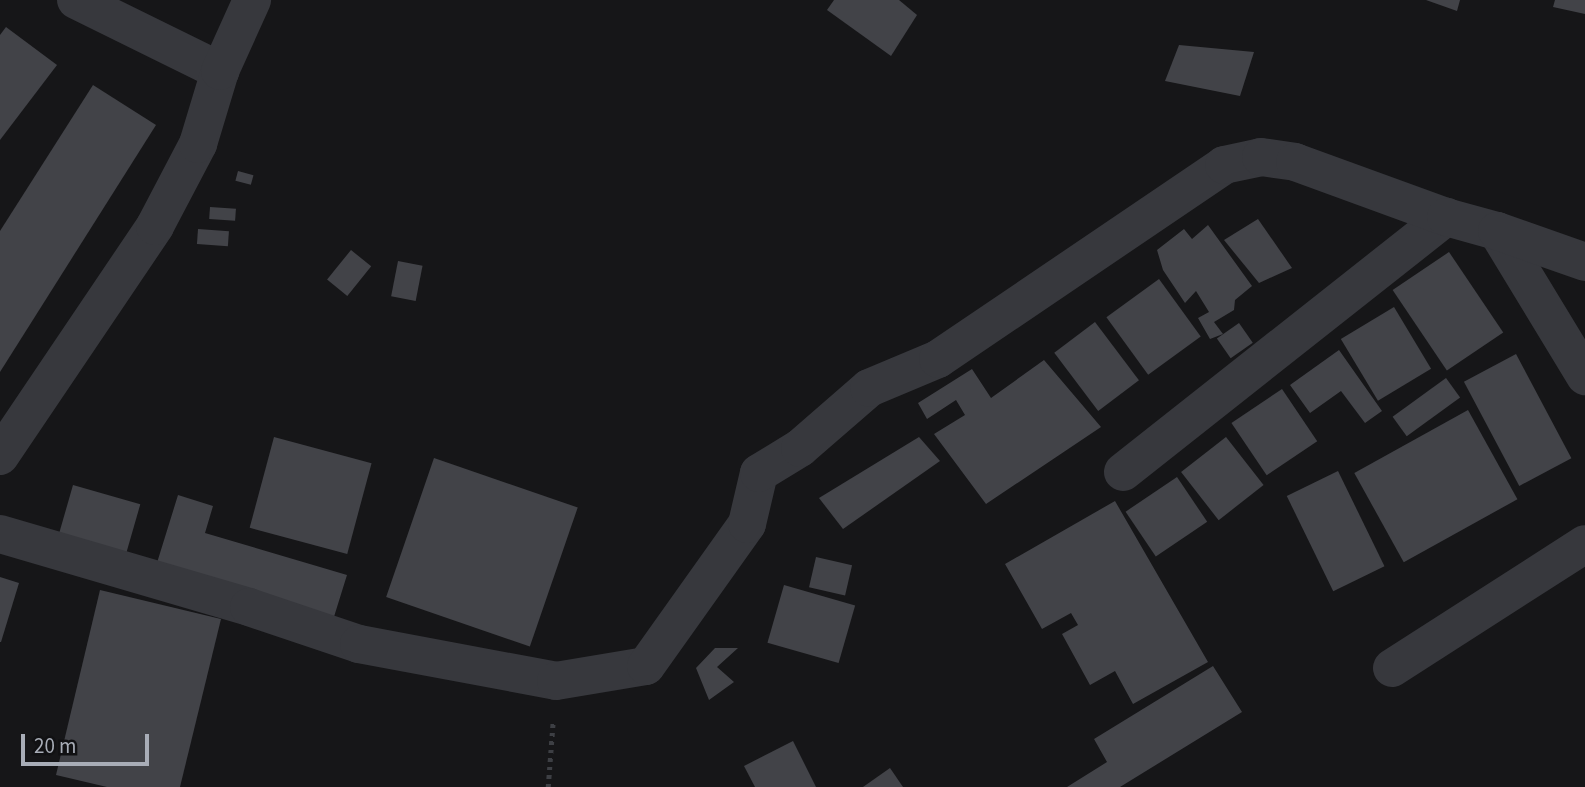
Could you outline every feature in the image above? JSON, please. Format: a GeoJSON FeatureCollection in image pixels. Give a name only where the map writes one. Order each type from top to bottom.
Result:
{"type":"FeatureCollection","features":[{"type":"Feature","properties":{"kind":"street"},"geometry":{"type":"LineString","coordinates":[[76,0],[220,71]]}},
{"type":"Feature","properties":{"kind":"street"},"geometry":{"type":"LineString","coordinates":[[0,456],[155,226],[198,144],[220,71],[252,0]]}},
{"type":"Feature","properties":{"kind":"street"},"geometry":{"type":"LineString","coordinates":[[0,534],[248,607],[359,643],[556,681],[646,666],[747,524],[759,472],[800,448],[869,388],[938,359],[1224,165],[1251,158],[1277,158],[1446,217],[1497,230],[1585,262]]}},
{"type":"Feature","properties":{"kind":"street"},"geometry":{"type":"LineString","coordinates":[[1123,472],[1446,217]]}},
{"type":"Feature","properties":{"kind":"street"},"geometry":{"type":"LineString","coordinates":[[1497,230],[1585,376]]}},
{"type":"Feature","properties":{"kind":"street"},"geometry":{"type":"LineString","coordinates":[[1392,668],[1585,544]]}},
{"type":"Feature","properties":{"kind":"path"},"geometry":{"type":"LineString","coordinates":[[548,787],[556,681]]}},
{"type":"Feature","properties":{"kind":"building"},"geometry":{"type":"Polygon","coordinates":[[[834,0],[899,0],[917,15],[891,56],[827,10],[834,0]]]}},
{"type":"Feature","properties":{"kind":"building"},"geometry":{"type":"Polygon","coordinates":[[[1426,0],[1460,0],[1457,11],[1426,0]]]}},
{"type":"Feature","properties":{"kind":"building"},"geometry":{"type":"Polygon","coordinates":[[[1555,0],[1585,0],[1585,14],[1553,7],[1555,0]]]}},
{"type":"Feature","properties":{"kind":"building"},"geometry":{"type":"Polygon","coordinates":[[[6,27],[57,65],[0,140],[0,35],[6,27]]]}},
{"type":"Feature","properties":{"kind":"building"},"geometry":{"type":"Polygon","coordinates":[[[1179,45],[1254,52],[1240,96],[1165,81],[1179,45]]]}},
{"type":"Feature","properties":{"kind":"building"},"geometry":{"type":"Polygon","coordinates":[[[93,85],[156,125],[0,372],[0,231],[93,85]]]}},
{"type":"Feature","properties":{"kind":"building"},"geometry":{"type":"Polygon","coordinates":[[[238,171],[253,175],[251,185],[235,181],[238,171]]]}},
{"type":"Feature","properties":{"kind":"building"},"geometry":{"type":"Polygon","coordinates":[[[210,207],[236,209],[235,221],[209,219],[210,207]]]}},
{"type":"Feature","properties":{"kind":"building"},"geometry":{"type":"Polygon","coordinates":[[[1258,219],[1292,268],[1259,283],[1224,240],[1258,219]]]}},
{"type":"Feature","properties":{"kind":"building"},"geometry":{"type":"Polygon","coordinates":[[[1208,225],[1252,286],[1235,300],[1234,310],[1214,322],[1223,334],[1210,339],[1198,318],[1209,312],[1196,291],[1185,303],[1163,270],[1157,250],[1184,229],[1192,239],[1208,225]]]}},
{"type":"Feature","properties":{"kind":"building"},"geometry":{"type":"Polygon","coordinates":[[[198,229],[229,231],[228,246],[197,244],[198,229]]]}},
{"type":"Feature","properties":{"kind":"building"},"geometry":{"type":"Polygon","coordinates":[[[351,250],[371,266],[347,296],[327,280],[351,250]]]}},
{"type":"Feature","properties":{"kind":"building"},"geometry":{"type":"Polygon","coordinates":[[[1449,252],[1503,332],[1447,370],[1393,290],[1449,252]]]}},
{"type":"Feature","properties":{"kind":"building"},"geometry":{"type":"Polygon","coordinates":[[[398,261],[423,266],[416,301],[391,296],[398,261]]]}},
{"type":"Feature","properties":{"kind":"building"},"geometry":{"type":"Polygon","coordinates":[[[1159,279],[1201,336],[1148,375],[1106,317],[1159,279]]]}},
{"type":"Feature","properties":{"kind":"building"},"geometry":{"type":"Polygon","coordinates":[[[1394,307],[1431,369],[1378,401],[1341,339],[1394,307]]]}},
{"type":"Feature","properties":{"kind":"building"},"geometry":{"type":"Polygon","coordinates":[[[1095,322],[1139,380],[1098,411],[1054,353],[1095,322]]]}},
{"type":"Feature","properties":{"kind":"building"},"geometry":{"type":"Polygon","coordinates":[[[1239,323],[1253,343],[1231,358],[1217,338],[1239,323]]]}},
{"type":"Feature","properties":{"kind":"building"},"geometry":{"type":"Polygon","coordinates":[[[1339,350],[1382,411],[1365,423],[1341,391],[1310,413],[1290,385],[1339,350]]]}},
{"type":"Feature","properties":{"kind":"building"},"geometry":{"type":"Polygon","coordinates":[[[1516,354],[1571,458],[1519,486],[1464,382],[1516,354]]]}},
{"type":"Feature","properties":{"kind":"building"},"geometry":{"type":"Polygon","coordinates":[[[1044,360],[1101,427],[986,504],[934,434],[965,415],[956,400],[927,419],[918,403],[972,369],[991,398],[1044,360]]]}},
{"type":"Feature","properties":{"kind":"building"},"geometry":{"type":"Polygon","coordinates":[[[1446,378],[1460,397],[1407,436],[1393,417],[1446,378]]]}},
{"type":"Feature","properties":{"kind":"building"},"geometry":{"type":"Polygon","coordinates":[[[1282,389],[1317,441],[1267,475],[1231,423],[1282,389]]]}},
{"type":"Feature","properties":{"kind":"building"},"geometry":{"type":"Polygon","coordinates":[[[1468,410],[1517,499],[1404,562],[1354,473],[1468,410]]]}},
{"type":"Feature","properties":{"kind":"building"},"geometry":{"type":"Polygon","coordinates":[[[274,437],[372,463],[347,554],[250,528],[274,437]]]}},
{"type":"Feature","properties":{"kind":"building"},"geometry":{"type":"Polygon","coordinates":[[[919,437],[940,461],[843,529],[819,498],[919,437]]]}},
{"type":"Feature","properties":{"kind":"building"},"geometry":{"type":"Polygon","coordinates":[[[1226,437],[1264,485],[1219,520],[1181,472],[1226,437]]]}},
{"type":"Feature","properties":{"kind":"building"},"geometry":{"type":"Polygon","coordinates":[[[434,458],[578,507],[530,646],[386,597],[434,458]]]}},
{"type":"Feature","properties":{"kind":"building"},"geometry":{"type":"Polygon","coordinates":[[[1338,471],[1384,566],[1333,591],[1287,496],[1338,471]]]}},
{"type":"Feature","properties":{"kind":"building"},"geometry":{"type":"Polygon","coordinates":[[[1177,477],[1207,522],[1156,556],[1126,512],[1177,477]]]}},
{"type":"Feature","properties":{"kind":"building"},"geometry":{"type":"Polygon","coordinates":[[[73,485],[140,504],[127,552],[59,533],[73,485]]]}},
{"type":"Feature","properties":{"kind":"building"},"geometry":{"type":"Polygon","coordinates":[[[178,495],[213,506],[205,533],[347,575],[333,620],[156,566],[178,495]]]}},
{"type":"Feature","properties":{"kind":"building"},"geometry":{"type":"Polygon","coordinates":[[[1115,501],[1208,662],[1133,704],[1115,671],[1090,685],[1062,634],[1078,625],[1071,613],[1042,629],[1005,564],[1115,501]]]}},
{"type":"Feature","properties":{"kind":"building"},"geometry":{"type":"Polygon","coordinates":[[[816,557],[852,565],[845,596],[809,587],[816,557]]]}},
{"type":"Feature","properties":{"kind":"building"},"geometry":{"type":"Polygon","coordinates":[[[0,577],[19,583],[1,642],[0,642],[0,577]]]}},
{"type":"Feature","properties":{"kind":"building"},"geometry":{"type":"Polygon","coordinates":[[[784,585],[855,605],[839,663],[767,643],[784,585]]]}},
{"type":"Feature","properties":{"kind":"building"},"geometry":{"type":"Polygon","coordinates":[[[100,590],[221,619],[180,787],[107,787],[56,775],[100,590]]]}},
{"type":"Feature","properties":{"kind":"building"},"geometry":{"type":"Polygon","coordinates":[[[715,648],[738,648],[717,667],[734,682],[709,700],[696,668],[715,648]]]}},
{"type":"Feature","properties":{"kind":"building"},"geometry":{"type":"Polygon","coordinates":[[[1213,666],[1242,712],[1120,787],[1067,787],[1107,762],[1094,739],[1213,666]]]}},
{"type":"Feature","properties":{"kind":"building"},"geometry":{"type":"Polygon","coordinates":[[[793,741],[816,787],[755,787],[744,766],[793,741]]]}},
{"type":"Feature","properties":{"kind":"building"},"geometry":{"type":"Polygon","coordinates":[[[890,768],[903,787],[863,787],[890,768]]]}}]}
